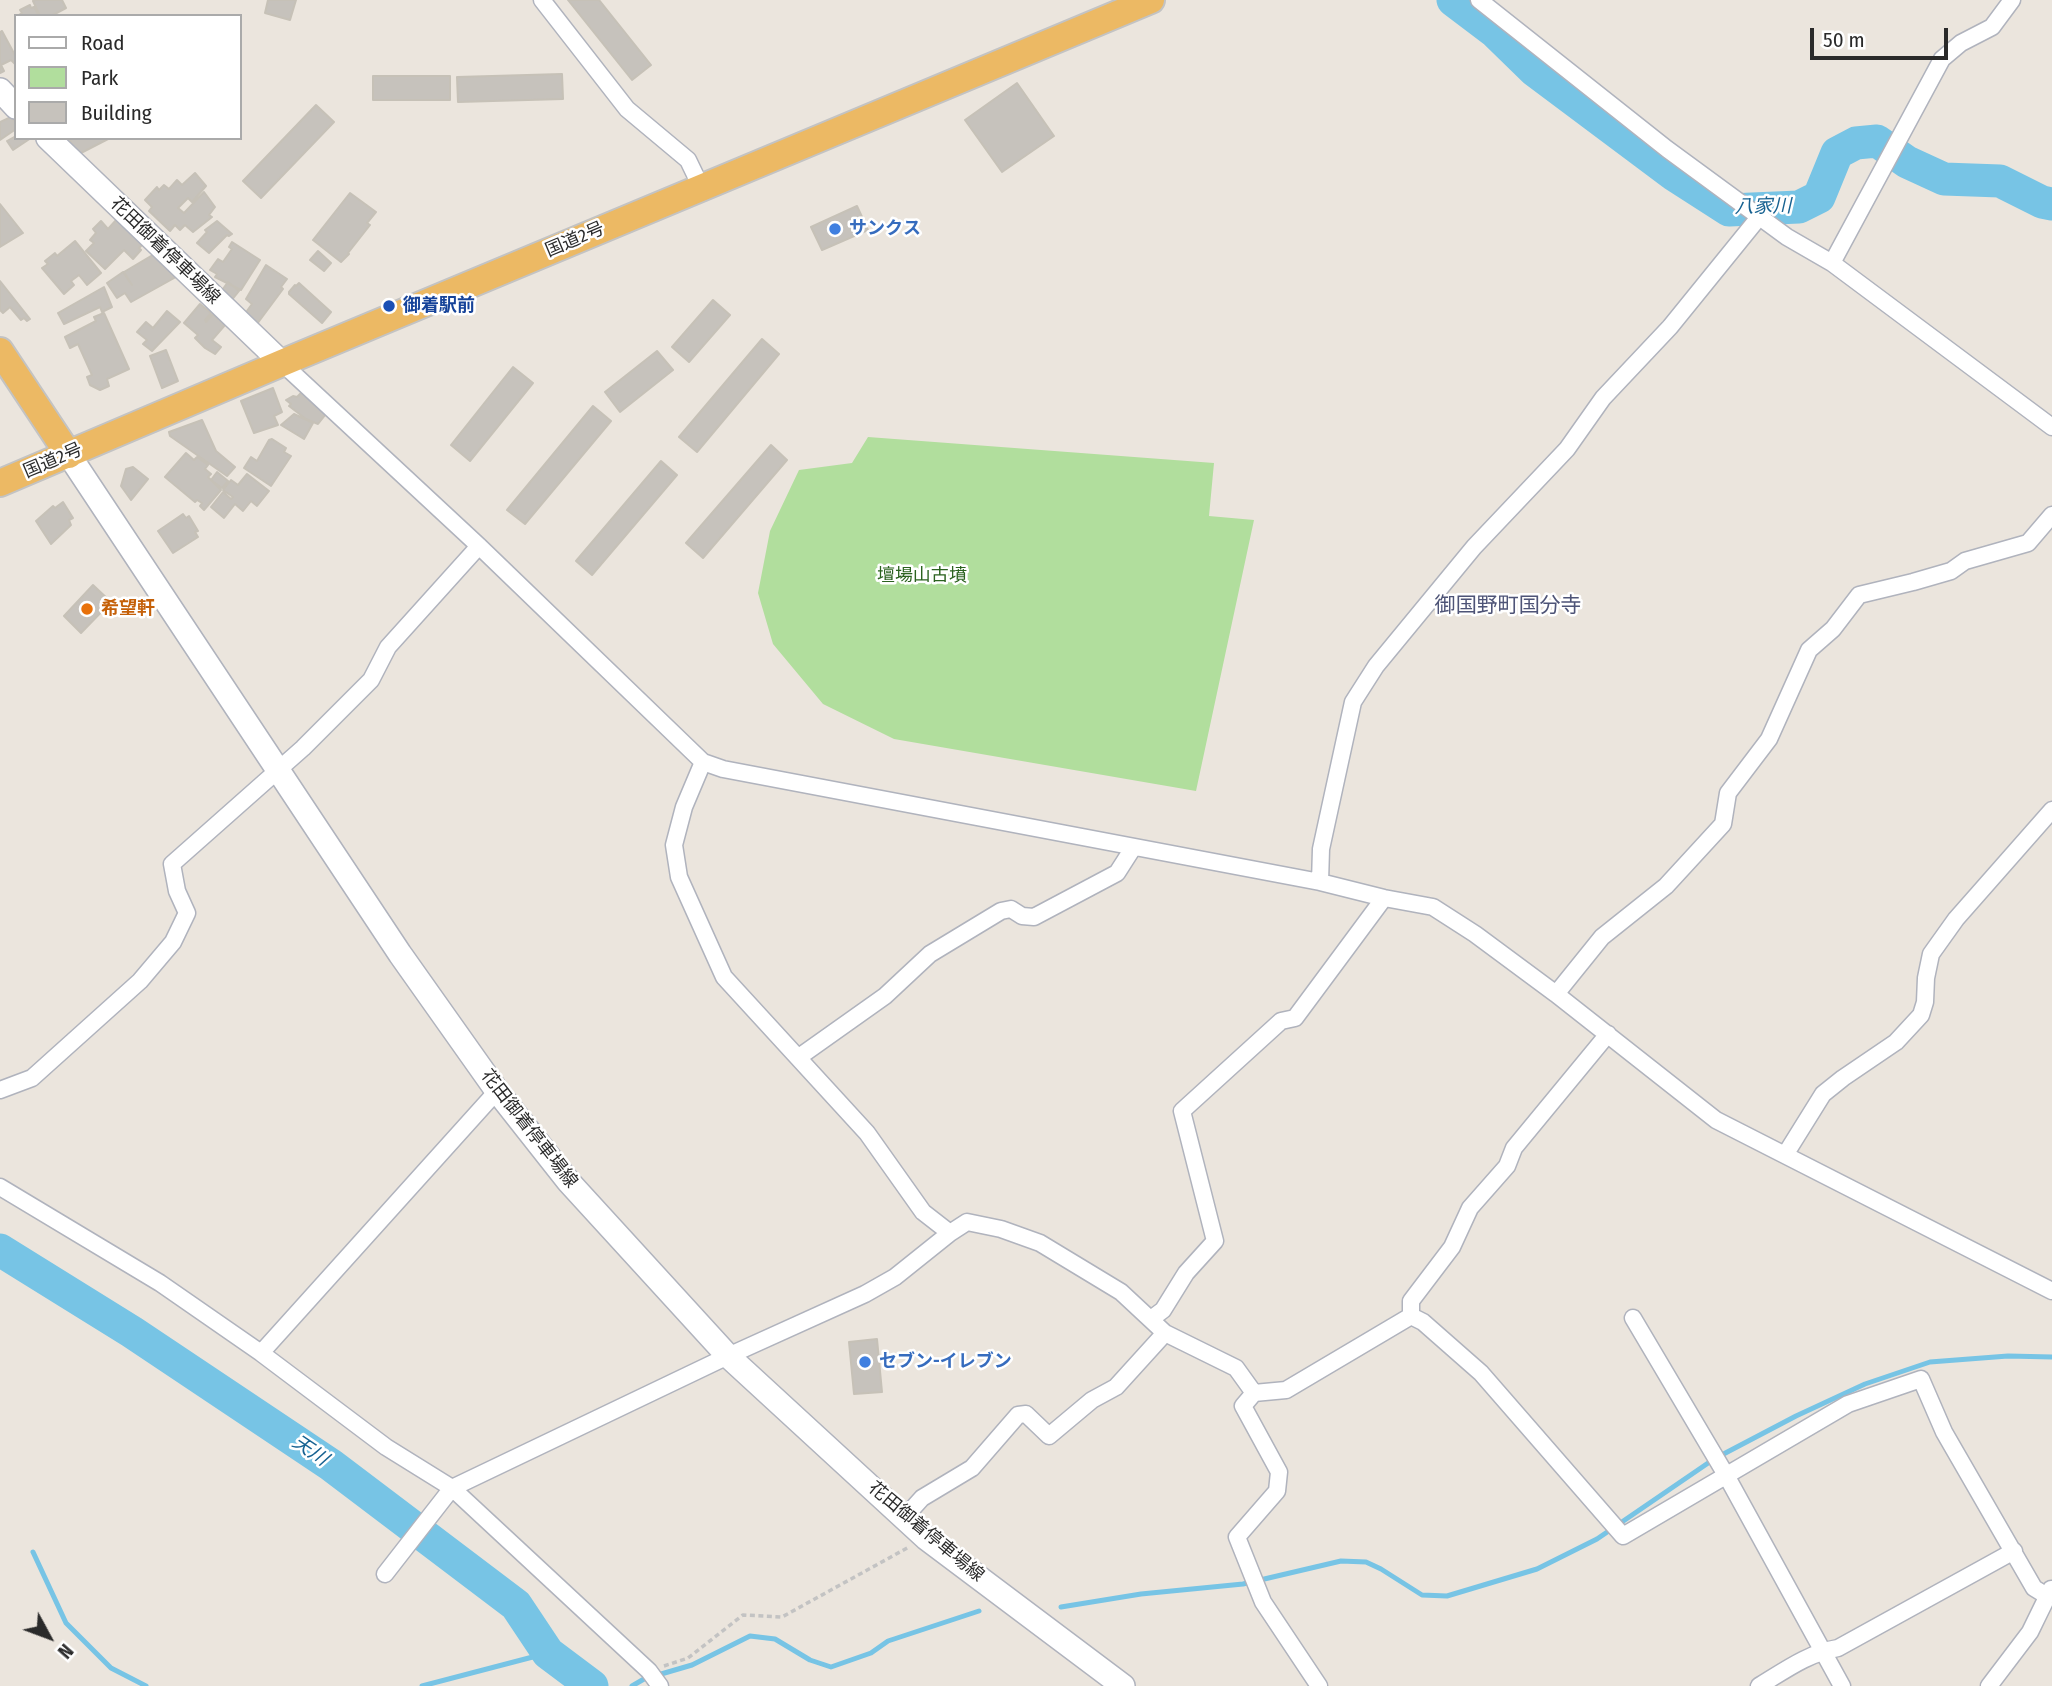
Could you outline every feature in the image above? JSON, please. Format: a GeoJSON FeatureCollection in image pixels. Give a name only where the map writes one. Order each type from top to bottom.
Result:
{"type":"FeatureCollection","features":[{"type":"Feature","properties":{"kind":"highway","name":"国道2号"},"geometry":{"type":"LineString","coordinates":[[0,483],[1151,0]]}},
{"type":"Feature","properties":{"kind":"highway"},"geometry":{"type":"LineString","coordinates":[[0,351],[69,455]]}},
{"type":"Feature","properties":{"kind":"main road"},"geometry":{"type":"LineString","coordinates":[[0,90],[14,105]]}},
{"type":"Feature","properties":{"kind":"main road","name":"花田御着停車場線"},"geometry":{"type":"LineString","coordinates":[[50,140],[282,363]]}},
{"type":"Feature","properties":{"kind":"main road","name":"花田御着停車場線"},"geometry":{"type":"LineString","coordinates":[[69,455],[400,954],[497,1091],[568,1181],[728,1356],[926,1538],[1123,1686]]}},
{"type":"Feature","properties":{"kind":"street"},"geometry":{"type":"LineString","coordinates":[[542,0],[626,109],[688,160],[701,187]]}},
{"type":"Feature","properties":{"kind":"street"},"geometry":{"type":"LineString","coordinates":[[1479,0],[1667,149],[1787,237],[1832,263],[2052,427]]}},
{"type":"Feature","properties":{"kind":"street"},"geometry":{"type":"LineString","coordinates":[[1832,263],[1942,59],[1961,43],[1992,27],[2012,0]]}},
{"type":"Feature","properties":{"kind":"street"},"geometry":{"type":"LineString","coordinates":[[1320,882],[1321,849],[1353,702],[1376,666],[1474,547],[1567,449],[1604,398],[1670,327],[1760,216]]}},
{"type":"Feature","properties":{"kind":"street"},"geometry":{"type":"LineString","coordinates":[[282,363],[478,546],[702,762],[723,769],[1320,882],[1433,907],[1475,934],[1556,994],[1716,1120],[2052,1291]]}},
{"type":"Feature","properties":{"kind":"street"},"geometry":{"type":"LineString","coordinates":[[1556,994],[1602,937],[1666,886],[1723,824],[1728,793],[1769,739],[1808,650],[1833,629],[1859,595],[1926,578],[1951,570],[1965,561],[2028,542],[2052,515]]}},
{"type":"Feature","properties":{"kind":"street"},"geometry":{"type":"LineString","coordinates":[[0,1090],[32,1078],[148,971],[173,942],[187,914],[177,891],[172,864],[303,748],[371,680],[388,647],[478,546]]}},
{"type":"Feature","properties":{"kind":"street"},"geometry":{"type":"LineString","coordinates":[[702,762],[684,807],[674,845],[679,877],[724,977],[867,1133],[923,1212],[950,1233]]}},
{"type":"Feature","properties":{"kind":"street"},"geometry":{"type":"LineString","coordinates":[[1784,1155],[1823,1094],[1896,1042],[1920,1015],[1925,1002],[1931,954],[1956,919],[2052,810]]}},
{"type":"Feature","properties":{"kind":"street"},"geometry":{"type":"LineString","coordinates":[[799,1057],[885,996],[930,954],[1002,911],[1011,909],[1022,916],[1034,917],[1046,911],[1117,873],[1133,848]]}},
{"type":"Feature","properties":{"kind":"street"},"geometry":{"type":"LineString","coordinates":[[1151,1319],[1163,1310],[1186,1273],[1214,1241],[1182,1111],[1281,1021],[1295,1018],[1384,898]]}},
{"type":"Feature","properties":{"kind":"street"},"geometry":{"type":"LineString","coordinates":[[1411,1317],[1411,1301],[1452,1247],[1469,1208],[1507,1166],[1514,1148],[1608,1034]]}},
{"type":"Feature","properties":{"kind":"street"},"geometry":{"type":"LineString","coordinates":[[261,1353],[497,1091]]}},
{"type":"Feature","properties":{"kind":"street"},"geometry":{"type":"LineString","coordinates":[[0,1187],[160,1283],[261,1353],[386,1447],[452,1488],[649,1671],[660,1686]]}},
{"type":"Feature","properties":{"kind":"street"},"geometry":{"type":"LineString","coordinates":[[385,1574],[452,1488],[885,1282],[967,1222],[1001,1229],[1040,1243],[1121,1292],[1165,1333],[1236,1368],[1254,1393]]}},
{"type":"Feature","properties":{"kind":"street"},"geometry":{"type":"LineString","coordinates":[[1319,1686],[1263,1602],[1237,1536],[1277,1491],[1279,1472],[1243,1406],[1254,1393],[1286,1390],[1411,1317]]}},
{"type":"Feature","properties":{"kind":"street"},"geometry":{"type":"LineString","coordinates":[[1411,1317],[1423,1322],[1481,1373],[1623,1536],[1848,1404],[1921,1378],[1944,1432],[2034,1588],[2050,1591],[2030,1632],[1989,1686]]}},
{"type":"Feature","properties":{"kind":"street"},"geometry":{"type":"LineString","coordinates":[[1633,1318],[1726,1475],[1842,1686]]}},
{"type":"Feature","properties":{"kind":"street"},"geometry":{"type":"LineString","coordinates":[[904,1517],[922,1498],[972,1468],[1017,1415],[1026,1414],[1049,1436],[1092,1400],[1116,1387],[1165,1333]]}},
{"type":"Feature","properties":{"kind":"street"},"geometry":{"type":"LineString","coordinates":[[1759,1686],[1800,1661],[1838,1648],[2014,1551]]}},
{"type":"Feature","properties":{"kind":"path"},"geometry":{"type":"LineString","coordinates":[[649,1671],[688,1658],[743,1615],[782,1617],[926,1538]]}},
{"type":"Feature","properties":{"kind":"green space","name":"壇場山古墳"},"geometry":{"type":"Polygon","coordinates":[[[868,437],[1214,463],[1209,516],[1254,520],[1196,791],[894,739],[823,704],[773,644],[758,593],[770,531],[799,470],[852,463],[868,437]]]}},
{"type":"Feature","properties":{"kind":"building"},"geometry":{"type":"Polygon","coordinates":[[[62,0],[66,8],[55,14],[39,14],[33,1],[62,0]]]}},
{"type":"Feature","properties":{"kind":"building"},"geometry":{"type":"Polygon","coordinates":[[[268,0],[296,0],[290,20],[265,13],[268,0]]]}},
{"type":"Feature","properties":{"kind":"building"},"geometry":{"type":"Polygon","coordinates":[[[568,0],[599,0],[651,65],[632,80],[568,0]]]}},
{"type":"Feature","properties":{"kind":"building"},"geometry":{"type":"Polygon","coordinates":[[[30,5],[38,14],[20,14],[20,10],[30,5]]]}},
{"type":"Feature","properties":{"kind":"building"},"geometry":{"type":"Polygon","coordinates":[[[2,31],[14,53],[14,63],[11,60],[1,65],[4,71],[0,73],[2,31]]]}},
{"type":"Feature","properties":{"kind":"building"},"geometry":{"type":"Polygon","coordinates":[[[562,74],[563,99],[458,102],[457,77],[562,74]]]}},
{"type":"Feature","properties":{"kind":"building"},"geometry":{"type":"Polygon","coordinates":[[[373,76],[450,76],[450,100],[373,100],[373,76]]]}},
{"type":"Feature","properties":{"kind":"building"},"geometry":{"type":"Polygon","coordinates":[[[1017,83],[1054,136],[1002,172],[965,120],[1017,83]]]}},
{"type":"Feature","properties":{"kind":"building"},"geometry":{"type":"Polygon","coordinates":[[[316,105],[334,122],[261,198],[243,181],[316,105]]]}},
{"type":"Feature","properties":{"kind":"building"},"geometry":{"type":"Polygon","coordinates":[[[11,117],[14,120],[14,130],[0,140],[0,122],[11,117]]]}},
{"type":"Feature","properties":{"kind":"building"},"geometry":{"type":"Polygon","coordinates":[[[14,137],[14,140],[28,140],[13,150],[7,141],[14,137]]]}},
{"type":"Feature","properties":{"kind":"building"},"geometry":{"type":"Polygon","coordinates":[[[70,140],[106,140],[77,155],[70,140]]]}},
{"type":"Feature","properties":{"kind":"building"},"geometry":{"type":"Polygon","coordinates":[[[195,173],[206,186],[192,202],[188,198],[178,208],[184,213],[204,192],[215,207],[209,215],[212,217],[193,232],[185,225],[180,230],[175,225],[170,231],[149,211],[152,207],[145,200],[157,187],[159,190],[164,185],[169,189],[177,180],[182,185],[195,173]]]}},
{"type":"Feature","properties":{"kind":"building"},"geometry":{"type":"Polygon","coordinates":[[[350,193],[376,212],[367,223],[370,225],[341,262],[313,240],[350,193]]]}},
{"type":"Feature","properties":{"kind":"building"},"geometry":{"type":"Polygon","coordinates":[[[0,204],[23,233],[0,247],[0,204]]]}},
{"type":"Feature","properties":{"kind":"building"},"geometry":{"type":"Polygon","coordinates":[[[857,206],[868,230],[822,250],[811,227],[857,206]]]}},
{"type":"Feature","properties":{"kind":"building"},"geometry":{"type":"Polygon","coordinates":[[[117,219],[143,244],[133,259],[124,250],[105,269],[86,251],[94,243],[90,240],[96,233],[93,229],[101,221],[108,229],[117,219]]]}},
{"type":"Feature","properties":{"kind":"building"},"geometry":{"type":"Polygon","coordinates":[[[217,221],[232,234],[227,235],[209,253],[197,243],[207,232],[205,230],[217,221]]]}},
{"type":"Feature","properties":{"kind":"building"},"geometry":{"type":"Polygon","coordinates":[[[75,241],[101,273],[87,285],[79,275],[71,281],[74,285],[64,294],[42,268],[48,264],[45,261],[55,253],[57,256],[75,241]]]}},
{"type":"Feature","properties":{"kind":"building"},"geometry":{"type":"Polygon","coordinates":[[[232,242],[260,260],[241,290],[215,277],[217,274],[210,270],[218,259],[223,262],[232,249],[229,247],[232,242]]]}},
{"type":"Feature","properties":{"kind":"building"},"geometry":{"type":"Polygon","coordinates":[[[318,251],[331,263],[324,271],[310,260],[318,251]]]}},
{"type":"Feature","properties":{"kind":"building"},"geometry":{"type":"Polygon","coordinates":[[[156,253],[176,277],[131,302],[125,293],[117,298],[107,283],[123,272],[132,285],[124,272],[156,253]]]}},
{"type":"Feature","properties":{"kind":"building"},"geometry":{"type":"Polygon","coordinates":[[[266,265],[287,279],[281,287],[283,289],[257,324],[244,315],[252,304],[246,299],[266,265]]]}},
{"type":"Feature","properties":{"kind":"building"},"geometry":{"type":"Polygon","coordinates":[[[0,281],[30,319],[21,320],[10,307],[3,313],[0,310],[0,281]]]}},
{"type":"Feature","properties":{"kind":"building"},"geometry":{"type":"Polygon","coordinates":[[[228,282],[239,291],[231,301],[220,293],[228,282]]]}},
{"type":"Feature","properties":{"kind":"building"},"geometry":{"type":"Polygon","coordinates":[[[299,283],[331,312],[322,323],[289,294],[299,283]]]}},
{"type":"Feature","properties":{"kind":"building"},"geometry":{"type":"Polygon","coordinates":[[[104,287],[112,307],[102,312],[100,307],[64,324],[58,313],[104,287]]]}},
{"type":"Feature","properties":{"kind":"building"},"geometry":{"type":"Polygon","coordinates":[[[713,300],[730,315],[689,362],[672,347],[713,300]]]}},
{"type":"Feature","properties":{"kind":"building"},"geometry":{"type":"Polygon","coordinates":[[[200,304],[211,313],[206,322],[213,314],[225,325],[212,340],[221,347],[215,354],[195,338],[198,335],[184,323],[200,304]]]}},
{"type":"Feature","properties":{"kind":"building"},"geometry":{"type":"Polygon","coordinates":[[[167,311],[180,322],[152,351],[143,344],[147,340],[137,332],[146,322],[153,328],[167,311]]]}},
{"type":"Feature","properties":{"kind":"building"},"geometry":{"type":"Polygon","coordinates":[[[104,313],[129,369],[107,379],[109,386],[100,390],[90,385],[87,377],[92,375],[78,344],[70,348],[65,337],[96,321],[94,317],[104,313]]]}},
{"type":"Feature","properties":{"kind":"building"},"geometry":{"type":"Polygon","coordinates":[[[762,339],[779,354],[697,452],[679,437],[762,339]]]}},
{"type":"Feature","properties":{"kind":"building"},"geometry":{"type":"Polygon","coordinates":[[[166,350],[178,381],[162,388],[150,356],[166,350]]]}},
{"type":"Feature","properties":{"kind":"building"},"geometry":{"type":"Polygon","coordinates":[[[657,351],[673,370],[620,412],[605,392],[657,351]]]}},
{"type":"Feature","properties":{"kind":"building"},"geometry":{"type":"Polygon","coordinates":[[[513,367],[533,383],[470,461],[451,445],[513,367]]]}},
{"type":"Feature","properties":{"kind":"building"},"geometry":{"type":"Polygon","coordinates":[[[273,388],[282,412],[274,416],[278,425],[254,433],[241,401],[273,388]]]}},
{"type":"Feature","properties":{"kind":"building"},"geometry":{"type":"Polygon","coordinates":[[[302,392],[326,414],[318,424],[306,419],[289,406],[291,404],[286,400],[297,397],[302,392]]]}},
{"type":"Feature","properties":{"kind":"building"},"geometry":{"type":"Polygon","coordinates":[[[593,406],[611,421],[525,524],[507,510],[593,406]]]}},
{"type":"Feature","properties":{"kind":"building"},"geometry":{"type":"Polygon","coordinates":[[[294,414],[313,423],[304,439],[281,425],[294,414]]]}},
{"type":"Feature","properties":{"kind":"building"},"geometry":{"type":"Polygon","coordinates":[[[202,420],[216,451],[235,467],[227,476],[170,436],[169,432],[202,420]]]}},
{"type":"Feature","properties":{"kind":"building"},"geometry":{"type":"Polygon","coordinates":[[[272,439],[286,448],[284,452],[291,456],[271,486],[244,468],[251,457],[257,461],[272,439]]]}},
{"type":"Feature","properties":{"kind":"building"},"geometry":{"type":"Polygon","coordinates":[[[771,445],[787,460],[703,558],[686,543],[771,445]]]}},
{"type":"Feature","properties":{"kind":"building"},"geometry":{"type":"Polygon","coordinates":[[[186,453],[194,460],[197,457],[208,465],[205,469],[211,474],[208,477],[221,490],[204,510],[200,506],[202,503],[197,500],[195,502],[165,477],[186,453]]]}},
{"type":"Feature","properties":{"kind":"building"},"geometry":{"type":"Polygon","coordinates":[[[661,461],[677,475],[592,575],[576,561],[661,461]]]}},
{"type":"Feature","properties":{"kind":"building"},"geometry":{"type":"Polygon","coordinates":[[[133,467],[148,479],[131,500],[121,486],[126,469],[133,467]]]}},
{"type":"Feature","properties":{"kind":"building"},"geometry":{"type":"Polygon","coordinates":[[[217,472],[228,481],[222,488],[211,480],[217,472]]]}},
{"type":"Feature","properties":{"kind":"building"},"geometry":{"type":"Polygon","coordinates":[[[247,474],[269,491],[257,506],[251,501],[243,511],[235,504],[224,518],[211,507],[223,492],[231,499],[233,497],[223,490],[231,480],[238,485],[247,474]]]}},
{"type":"Feature","properties":{"kind":"building"},"geometry":{"type":"Polygon","coordinates":[[[63,502],[73,518],[69,520],[71,525],[51,544],[36,521],[53,506],[55,508],[63,502]]]}},
{"type":"Feature","properties":{"kind":"building"},"geometry":{"type":"Polygon","coordinates":[[[183,514],[186,518],[189,516],[198,531],[195,532],[198,537],[173,553],[158,531],[183,514]]]}},
{"type":"Feature","properties":{"kind":"building","name":"希望軒"},"geometry":{"type":"Polygon","coordinates":[[[93,585],[111,602],[81,633],[64,616],[93,585]]]}},
{"type":"Feature","properties":{"kind":"building"},"geometry":{"type":"Polygon","coordinates":[[[877,1339],[882,1392],[854,1394],[849,1342],[877,1339]]]}},
{"type":"Feature","properties":{"kind":"waterway","name":"八家川"},"geometry":{"type":"LineString","coordinates":[[1453,0],[1494,31],[1534,70],[1673,174],[1729,210],[1799,207],[1819,197],[1837,153],[1856,143],[1877,141],[1907,162],[1944,179],[2000,181],[2042,202],[2052,204]]}},
{"type":"Feature","properties":{"kind":"waterway","name":"天川"},"geometry":{"type":"LineString","coordinates":[[0,1250],[132,1332],[331,1465],[516,1605],[548,1653],[592,1686]]}},
{"type":"Feature","properties":{"kind":"waterway"},"geometry":{"type":"LineString","coordinates":[[1061,1607],[1141,1594],[1243,1584],[1341,1561],[1366,1562],[1422,1595],[1447,1596],[1537,1569],[1597,1539],[1714,1459],[1865,1384],[1930,1362],[2008,1356],[2052,1357]]}},
{"type":"Feature","properties":{"kind":"waterway"},"geometry":{"type":"LineString","coordinates":[[33,1552],[66,1623],[111,1668],[146,1686]]}},
{"type":"Feature","properties":{"kind":"waterway"},"geometry":{"type":"LineString","coordinates":[[632,1686],[644,1679],[692,1665],[750,1636],[775,1639],[810,1660],[831,1667],[871,1653],[888,1641],[979,1611]]}},
{"type":"Feature","properties":{"kind":"waterway"},"geometry":{"type":"LineString","coordinates":[[422,1686],[548,1653]]}},
{"type":"Feature","properties":{"kind":"place","name":"サンクス"},"geometry":{"type":"Point","coordinates":[835,229]}},
{"type":"Feature","properties":{"kind":"place","name":"御着駅前"},"geometry":{"type":"Point","coordinates":[389,306]}},
{"type":"Feature","properties":{"kind":"place","name":"希望軒"},"geometry":{"type":"Point","coordinates":[87,609]}},
{"type":"Feature","properties":{"kind":"place","name":"セブン-イレブン"},"geometry":{"type":"Point","coordinates":[865,1362]}},
{"type":"Feature","properties":{"kind":"district","name":"御国野町国分寺"},"geometry":{"type":"Point","coordinates":[1508,606]}}]}
